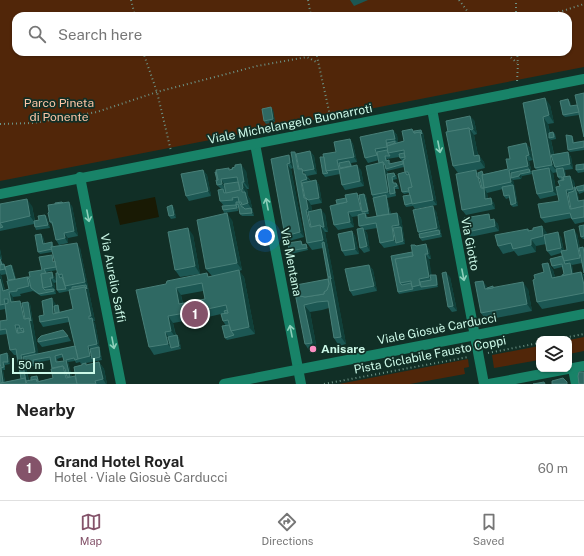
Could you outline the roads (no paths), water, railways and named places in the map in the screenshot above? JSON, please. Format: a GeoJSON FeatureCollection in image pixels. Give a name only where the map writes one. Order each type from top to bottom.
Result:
{"type":"FeatureCollection","features":[{"type":"Feature","properties":{"kind":"street","name":"Viale Michelangelo Buonarroti"},"geometry":{"type":"LineString","coordinates":[[0,194],[80,177],[584,79]]}},
{"type":"Feature","properties":{"kind":"street","name":"Via Giotto"},"geometry":{"type":"LineString","coordinates":[[432,109],[484,384]]}},
{"type":"Feature","properties":{"kind":"street","name":"Via Mentana"},"geometry":{"type":"LineString","coordinates":[[255,144],[301,384]]}},
{"type":"Feature","properties":{"kind":"street","name":"Via Aurelio Saffi"},"geometry":{"type":"LineString","coordinates":[[80,177],[120,384]]}},
{"type":"Feature","properties":{"kind":"street","name":"Viale Giosuè Carducci"},"geometry":{"type":"LineString","coordinates":[[224,384],[584,314]]}},
{"type":"Feature","properties":{"kind":"street"},"geometry":{"type":"LineString","coordinates":[[489,384],[525,381],[584,366]]}},
{"type":"Feature","properties":{"kind":"street"},"geometry":{"type":"LineString","coordinates":[[573,368],[576,384]]}},
{"type":"Feature","properties":{"kind":"place","name":"Grand Hotel Royal"},"geometry":{"type":"Point","coordinates":[195,314]}},
{"type":"Feature","properties":{"kind":"place","name":"Anisare"},"geometry":{"type":"Point","coordinates":[313,349]}},
{"type":"Feature","properties":{"kind":"park label","name":"Parco Pineta di Ponente"},"geometry":{"type":"Point","coordinates":[59,110]}}]}
